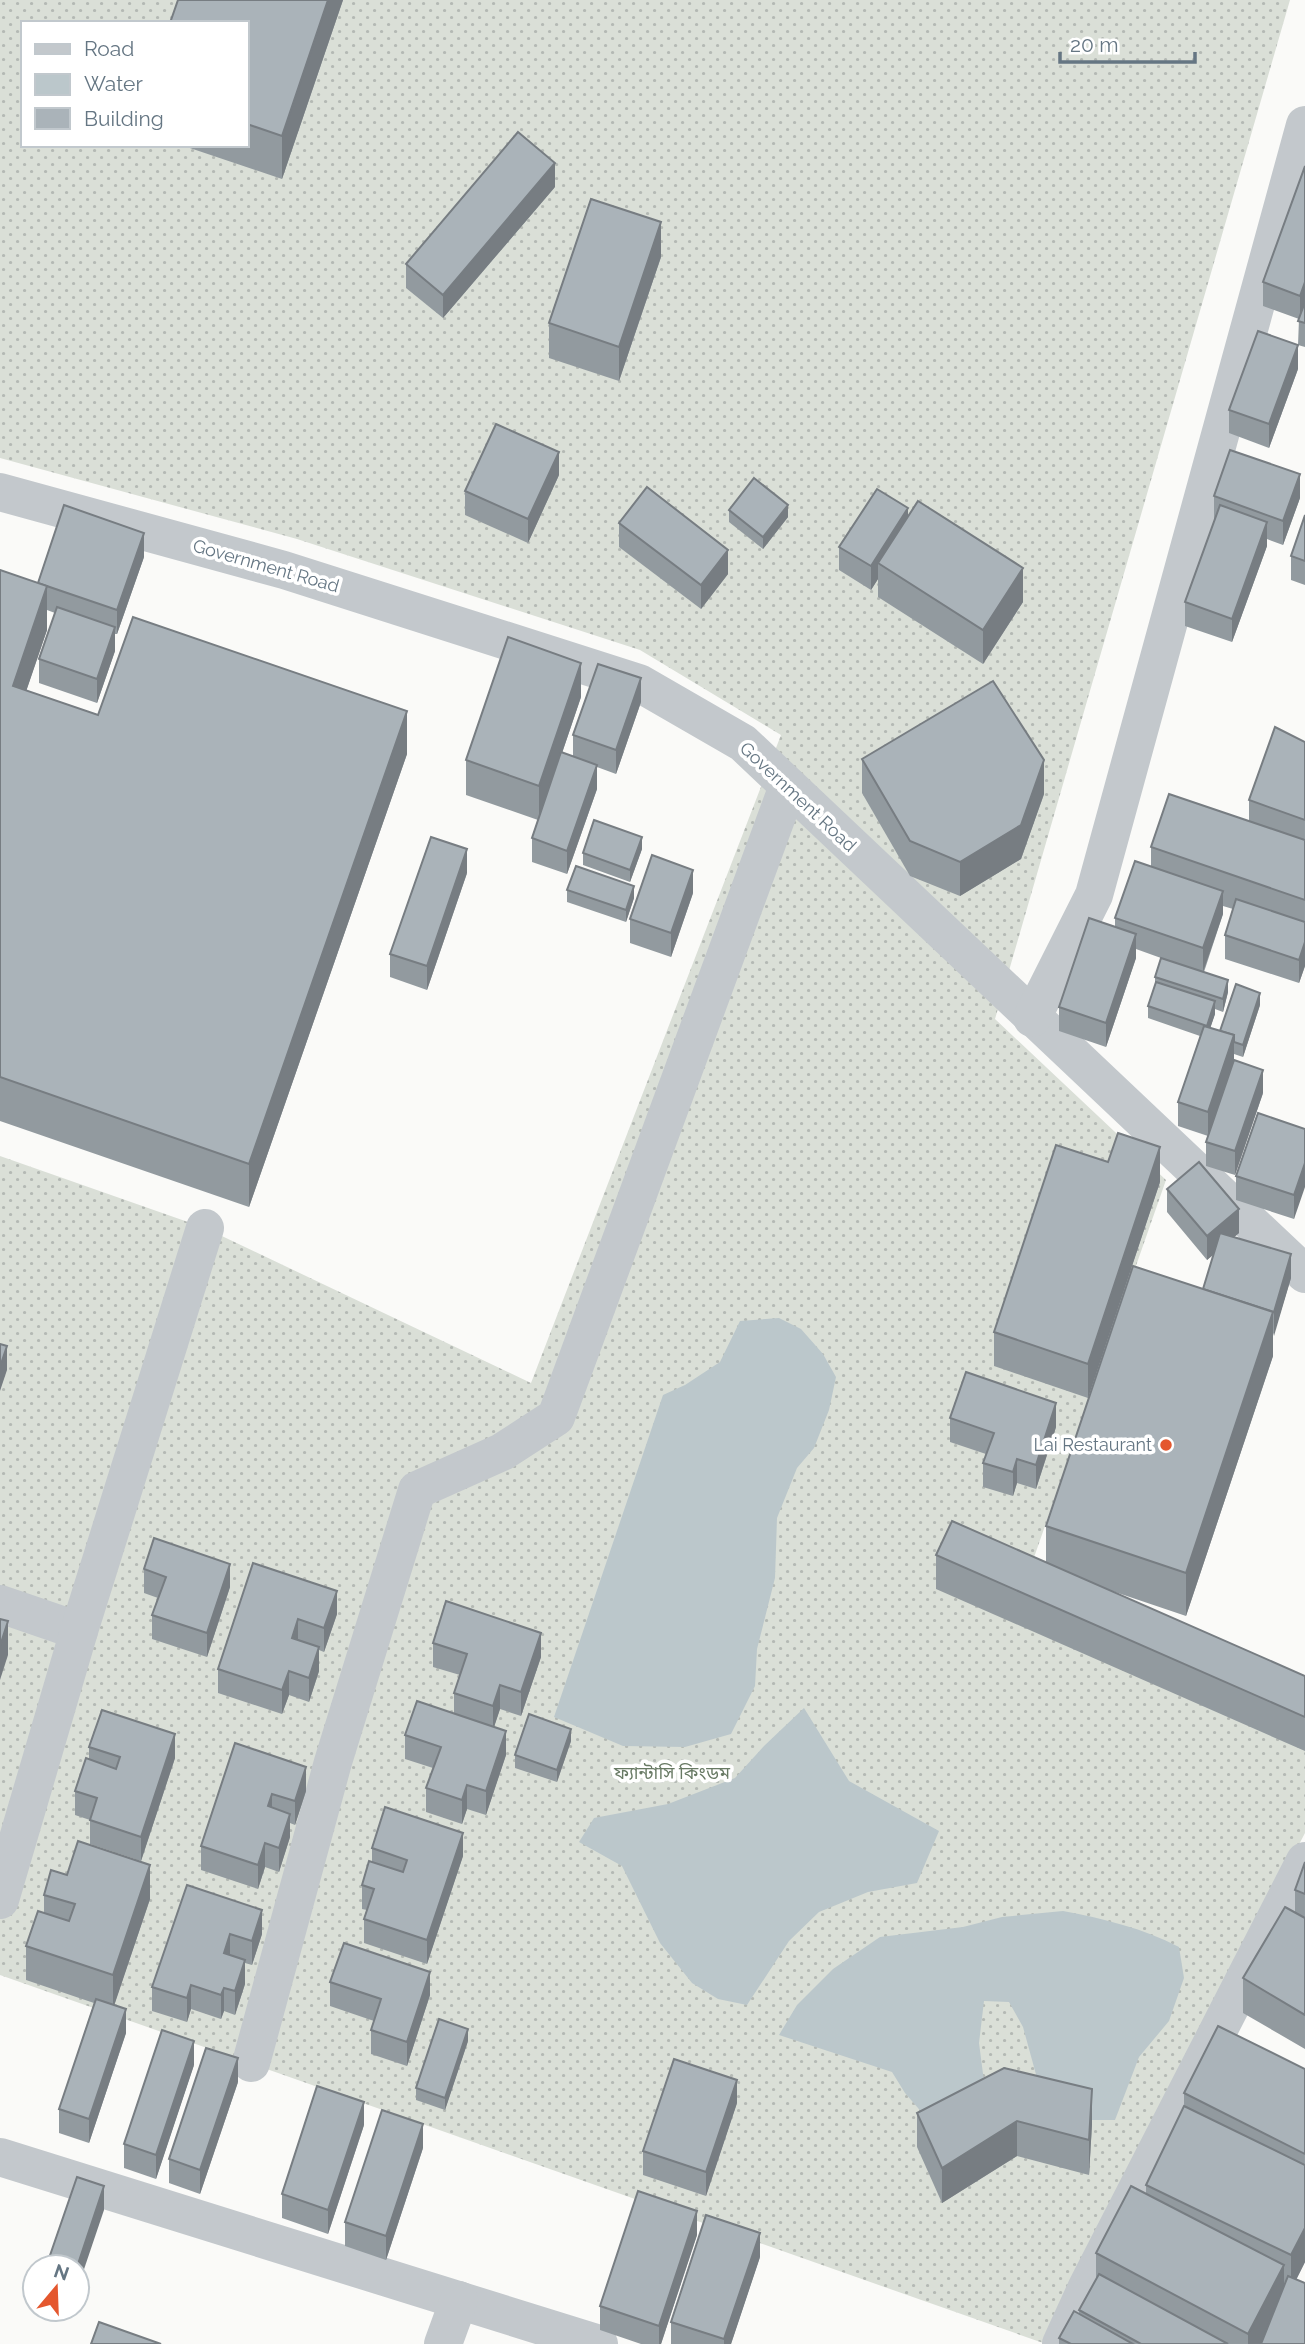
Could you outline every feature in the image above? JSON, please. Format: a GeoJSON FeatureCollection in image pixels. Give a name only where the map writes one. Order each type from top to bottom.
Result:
{"type":"FeatureCollection","features":[{"type":"Feature","properties":{"kind":"street"},"geometry":{"type":"LineString","coordinates":[[1032,1018],[1094,895],[1305,125]]}},
{"type":"Feature","properties":{"kind":"street","name":"Government Road"},"geometry":{"type":"LineString","coordinates":[[0,492],[284,570],[639,682],[743,743],[1305,1274]]}},
{"type":"Feature","properties":{"kind":"street"},"geometry":{"type":"LineString","coordinates":[[251,2063],[332,1762],[417,1490],[502,1452],[556,1417],[788,786]]}},
{"type":"Feature","properties":{"kind":"street"},"geometry":{"type":"LineString","coordinates":[[0,1900],[79,1631],[205,1228]]}},
{"type":"Feature","properties":{"kind":"street"},"geometry":{"type":"LineString","coordinates":[[0,1604],[79,1631]]}},
{"type":"Feature","properties":{"kind":"street"},"geometry":{"type":"LineString","coordinates":[[1061,2344],[1087,2287],[1305,1861]]}},
{"type":"Feature","properties":{"kind":"street"},"geometry":{"type":"LineString","coordinates":[[0,2157],[599,2344]]}},
{"type":"Feature","properties":{"kind":"street"},"geometry":{"type":"LineString","coordinates":[[443,2344],[459,2300]]}},
{"type":"Feature","properties":{"kind":"green space","name":"ফ্যান্টাসি কিংডম"},"geometry":{"type":"Polygon","coordinates":[[[0,0],[1290,0],[995,1019],[1166,1180],[1031,1566],[1305,1687],[1305,1833],[1075,2273],[1046,2344],[0,1975],[0,1156],[205,1228],[531,1383],[781,735],[640,650],[297,539],[0,458],[0,0]]]}},
{"type":"Feature","properties":{"kind":"water"},"geometry":{"type":"Polygon","coordinates":[[[779,1318],[801,1329],[823,1354],[836,1377],[829,1410],[814,1448],[797,1468],[777,1518],[775,1578],[757,1649],[755,1686],[731,1734],[685,1747],[623,1746],[554,1717],[663,1395],[685,1385],[720,1362],[740,1321],[779,1318]]]}},
{"type":"Feature","properties":{"kind":"water"},"geometry":{"type":"Polygon","coordinates":[[[804,1708],[849,1781],[939,1831],[917,1883],[868,1892],[819,1912],[789,1941],[747,2005],[718,1999],[692,1983],[660,1943],[622,1866],[579,1842],[594,1818],[668,1804],[735,1778],[804,1708]]]}},
{"type":"Feature","properties":{"kind":"water"},"geometry":{"type":"Polygon","coordinates":[[[1063,1911],[1123,1925],[1179,1947],[1184,1978],[1169,2021],[1139,2057],[1115,2120],[1092,2120],[1037,2078],[1023,2027],[1009,2002],[984,2001],[979,2043],[989,2120],[931,2123],[905,2093],[892,2072],[779,2035],[797,2005],[833,1969],[880,1937],[963,1927],[1002,1917],[1063,1911]]]}},
{"type":"Feature","properties":{"kind":"building"},"geometry":{"type":"Polygon","coordinates":[[[178,0],[328,0],[282,136],[248,124],[248,21],[171,21],[178,0]]]}},
{"type":"Feature","properties":{"kind":"building"},"geometry":{"type":"Polygon","coordinates":[[[518,132],[555,163],[443,295],[406,264],[518,132]]]}},
{"type":"Feature","properties":{"kind":"building"},"geometry":{"type":"Polygon","coordinates":[[[1305,166],[1305,282],[1300,296],[1263,282],[1305,166]]]}},
{"type":"Feature","properties":{"kind":"building"},"geometry":{"type":"Polygon","coordinates":[[[591,199],[661,222],[619,347],[549,323],[591,199]]]}},
{"type":"Feature","properties":{"kind":"building"},"geometry":{"type":"Polygon","coordinates":[[[1305,302],[1305,323],[1298,321],[1305,302]]]}},
{"type":"Feature","properties":{"kind":"building"},"geometry":{"type":"Polygon","coordinates":[[[1258,331],[1298,345],[1269,424],[1229,410],[1258,331]]]}},
{"type":"Feature","properties":{"kind":"building"},"geometry":{"type":"Polygon","coordinates":[[[496,424],[559,452],[528,519],[465,491],[496,424]]]}},
{"type":"Feature","properties":{"kind":"building"},"geometry":{"type":"Polygon","coordinates":[[[1230,450],[1300,474],[1283,521],[1214,496],[1230,450]]]}},
{"type":"Feature","properties":{"kind":"building"},"geometry":{"type":"Polygon","coordinates":[[[754,478],[788,505],[763,537],[729,510],[754,478]]]}},
{"type":"Feature","properties":{"kind":"building"},"geometry":{"type":"Polygon","coordinates":[[[647,487],[728,550],[701,585],[619,523],[647,487]]]}},
{"type":"Feature","properties":{"kind":"building"},"geometry":{"type":"Polygon","coordinates":[[[877,489],[908,508],[871,566],[839,547],[877,489]]]}},
{"type":"Feature","properties":{"kind":"building"},"geometry":{"type":"Polygon","coordinates":[[[918,501],[1023,568],[983,630],[878,563],[918,501]]]}},
{"type":"Feature","properties":{"kind":"building"},"geometry":{"type":"Polygon","coordinates":[[[64,505],[144,533],[117,610],[38,583],[64,505]]]}},
{"type":"Feature","properties":{"kind":"building"},"geometry":{"type":"Polygon","coordinates":[[[1220,505],[1267,522],[1232,619],[1185,602],[1220,505]]]}},
{"type":"Feature","properties":{"kind":"building"},"geometry":{"type":"Polygon","coordinates":[[[1305,515],[1305,561],[1291,556],[1305,515]]]}},
{"type":"Feature","properties":{"kind":"building"},"geometry":{"type":"Polygon","coordinates":[[[0,570],[47,586],[13,686],[98,715],[133,617],[407,711],[249,1164],[0,1077],[0,570]]]}},
{"type":"Feature","properties":{"kind":"building"},"geometry":{"type":"Polygon","coordinates":[[[57,607],[115,627],[97,679],[39,659],[57,607]]]}},
{"type":"Feature","properties":{"kind":"building"},"geometry":{"type":"Polygon","coordinates":[[[508,637],[581,663],[539,786],[466,760],[508,637]]]}},
{"type":"Feature","properties":{"kind":"building"},"geometry":{"type":"Polygon","coordinates":[[[598,664],[641,678],[616,750],[573,735],[598,664]]]}},
{"type":"Feature","properties":{"kind":"building"},"geometry":{"type":"Polygon","coordinates":[[[993,681],[1044,760],[1021,825],[960,862],[910,841],[862,759],[993,681]]]}},
{"type":"Feature","properties":{"kind":"building"},"geometry":{"type":"Polygon","coordinates":[[[1275,727],[1305,742],[1305,820],[1249,800],[1275,727]]]}},
{"type":"Feature","properties":{"kind":"building"},"geometry":{"type":"Polygon","coordinates":[[[561,752],[597,765],[567,851],[532,838],[561,752]]]}},
{"type":"Feature","properties":{"kind":"building"},"geometry":{"type":"Polygon","coordinates":[[[1169,794],[1305,840],[1305,900],[1151,847],[1169,794]]]}},
{"type":"Feature","properties":{"kind":"building"},"geometry":{"type":"Polygon","coordinates":[[[594,820],[642,837],[630,870],[583,853],[594,820]]]}},
{"type":"Feature","properties":{"kind":"building"},"geometry":{"type":"Polygon","coordinates":[[[431,837],[467,849],[427,966],[390,954],[431,837]]]}},
{"type":"Feature","properties":{"kind":"building"},"geometry":{"type":"Polygon","coordinates":[[[652,855],[693,870],[671,933],[630,919],[652,855]]]}},
{"type":"Feature","properties":{"kind":"building"},"geometry":{"type":"Polygon","coordinates":[[[1135,861],[1223,891],[1203,948],[1115,918],[1135,861]]]}},
{"type":"Feature","properties":{"kind":"building"},"geometry":{"type":"Polygon","coordinates":[[[576,866],[634,886],[626,910],[567,890],[576,866]]]}},
{"type":"Feature","properties":{"kind":"building"},"geometry":{"type":"Polygon","coordinates":[[[1236,899],[1305,922],[1305,942],[1299,960],[1225,935],[1236,899]]]}},
{"type":"Feature","properties":{"kind":"building"},"geometry":{"type":"Polygon","coordinates":[[[1089,918],[1136,934],[1106,1023],[1059,1007],[1089,918]]]}},
{"type":"Feature","properties":{"kind":"building"},"geometry":{"type":"Polygon","coordinates":[[[1161,958],[1228,980],[1223,999],[1155,977],[1161,958]]]}},
{"type":"Feature","properties":{"kind":"building"},"geometry":{"type":"Polygon","coordinates":[[[1156,982],[1215,1001],[1207,1026],[1148,1006],[1156,982]]]}},
{"type":"Feature","properties":{"kind":"building"},"geometry":{"type":"Polygon","coordinates":[[[1236,984],[1260,993],[1243,1045],[1234,1042],[1234,1035],[1220,1031],[1236,984]]]}},
{"type":"Feature","properties":{"kind":"building"},"geometry":{"type":"Polygon","coordinates":[[[1204,1026],[1234,1035],[1208,1112],[1178,1102],[1204,1026]]]}},
{"type":"Feature","properties":{"kind":"building"},"geometry":{"type":"Polygon","coordinates":[[[1234,1060],[1263,1070],[1235,1151],[1206,1142],[1234,1060]]]}},
{"type":"Feature","properties":{"kind":"building"},"geometry":{"type":"Polygon","coordinates":[[[1258,1113],[1305,1129],[1305,1163],[1294,1195],[1236,1176],[1258,1113]]]}},
{"type":"Feature","properties":{"kind":"building"},"geometry":{"type":"Polygon","coordinates":[[[1118,1133],[1160,1147],[1088,1364],[994,1332],[1056,1145],[1108,1162],[1118,1133]]]}},
{"type":"Feature","properties":{"kind":"building"},"geometry":{"type":"Polygon","coordinates":[[[1199,1162],[1239,1209],[1207,1236],[1167,1189],[1199,1162]]]}},
{"type":"Feature","properties":{"kind":"building"},"geometry":{"type":"Polygon","coordinates":[[[1220,1233],[1291,1254],[1274,1312],[1203,1289],[1220,1233]]]}},
{"type":"Feature","properties":{"kind":"building"},"geometry":{"type":"Polygon","coordinates":[[[1133,1266],[1273,1312],[1186,1573],[1046,1526],[1133,1266]]]}},
{"type":"Feature","properties":{"kind":"building"},"geometry":{"type":"Polygon","coordinates":[[[0,1344],[7,1346],[0,1367],[0,1344]]]}},
{"type":"Feature","properties":{"kind":"building"},"geometry":{"type":"Polygon","coordinates":[[[966,1372],[1056,1403],[1036,1465],[1017,1459],[1013,1472],[983,1463],[994,1433],[950,1418],[966,1372]]]}},
{"type":"Feature","properties":{"kind":"building"},"geometry":{"type":"Polygon","coordinates":[[[952,1521],[1305,1676],[1305,1717],[936,1555],[952,1521]]]}},
{"type":"Feature","properties":{"kind":"building"},"geometry":{"type":"Polygon","coordinates":[[[154,1538],[230,1564],[207,1633],[152,1615],[166,1577],[144,1569],[154,1538]]]}},
{"type":"Feature","properties":{"kind":"building"},"geometry":{"type":"Polygon","coordinates":[[[253,1563],[337,1591],[324,1628],[298,1619],[292,1638],[319,1647],[309,1678],[289,1671],[282,1690],[218,1669],[253,1563]]]}},
{"type":"Feature","properties":{"kind":"building"},"geometry":{"type":"Polygon","coordinates":[[[446,1601],[541,1633],[521,1692],[500,1685],[493,1706],[454,1693],[467,1654],[433,1643],[446,1601]]]}},
{"type":"Feature","properties":{"kind":"building"},"geometry":{"type":"Polygon","coordinates":[[[0,1619],[8,1621],[0,1646],[0,1619]]]}},
{"type":"Feature","properties":{"kind":"building"},"geometry":{"type":"Polygon","coordinates":[[[417,1701],[506,1731],[486,1791],[467,1785],[462,1800],[426,1788],[441,1747],[405,1735],[417,1701]]]}},
{"type":"Feature","properties":{"kind":"building"},"geometry":{"type":"Polygon","coordinates":[[[102,1710],[175,1734],[141,1837],[90,1820],[97,1798],[75,1791],[86,1758],[116,1769],[120,1757],[89,1747],[102,1710]]]}},
{"type":"Feature","properties":{"kind":"building"},"geometry":{"type":"Polygon","coordinates":[[[529,1714],[571,1729],[557,1770],[515,1755],[529,1714]]]}},
{"type":"Feature","properties":{"kind":"building"},"geometry":{"type":"Polygon","coordinates":[[[235,1743],[306,1767],[295,1801],[272,1794],[268,1806],[290,1814],[279,1848],[265,1843],[258,1865],[201,1846],[235,1743]]]}},
{"type":"Feature","properties":{"kind":"building"},"geometry":{"type":"Polygon","coordinates":[[[385,1807],[463,1833],[427,1940],[364,1919],[374,1889],[362,1885],[369,1861],[403,1872],[407,1860],[372,1848],[385,1807]]]}},
{"type":"Feature","properties":{"kind":"building"},"geometry":{"type":"Polygon","coordinates":[[[78,1841],[150,1865],[113,1975],[26,1946],[38,1911],[69,1921],[75,1904],[44,1895],[51,1870],[67,1875],[78,1841]]]}},
{"type":"Feature","properties":{"kind":"building"},"geometry":{"type":"Polygon","coordinates":[[[1305,1862],[1305,1894],[1295,1890],[1305,1862]]]}},
{"type":"Feature","properties":{"kind":"building"},"geometry":{"type":"Polygon","coordinates":[[[187,1885],[262,1910],[252,1941],[230,1934],[224,1953],[245,1960],[235,1991],[224,1988],[221,1995],[191,1985],[187,1998],[152,1987],[187,1885]]]}},
{"type":"Feature","properties":{"kind":"building"},"geometry":{"type":"Polygon","coordinates":[[[1285,1907],[1305,1918],[1305,2015],[1243,1978],[1285,1907]]]}},
{"type":"Feature","properties":{"kind":"building"},"geometry":{"type":"Polygon","coordinates":[[[344,1943],[430,1972],[407,2042],[371,2030],[381,1999],[330,1982],[344,1943]]]}},
{"type":"Feature","properties":{"kind":"building"},"geometry":{"type":"Polygon","coordinates":[[[96,1999],[126,2009],[89,2119],[59,2109],[96,1999]]]}},
{"type":"Feature","properties":{"kind":"building"},"geometry":{"type":"Polygon","coordinates":[[[439,2019],[468,2029],[445,2098],[416,2088],[439,2019]]]}},
{"type":"Feature","properties":{"kind":"building"},"geometry":{"type":"Polygon","coordinates":[[[1218,2026],[1305,2069],[1305,2154],[1184,2093],[1218,2026]]]}},
{"type":"Feature","properties":{"kind":"building"},"geometry":{"type":"Polygon","coordinates":[[[162,2030],[194,2041],[156,2155],[124,2144],[162,2030]]]}},
{"type":"Feature","properties":{"kind":"building"},"geometry":{"type":"Polygon","coordinates":[[[206,2048],[238,2058],[200,2170],[169,2159],[206,2048]]]}},
{"type":"Feature","properties":{"kind":"building"},"geometry":{"type":"Polygon","coordinates":[[[674,2059],[737,2080],[706,2172],[643,2151],[674,2059]]]}},
{"type":"Feature","properties":{"kind":"building"},"geometry":{"type":"Polygon","coordinates":[[[1004,2068],[1092,2089],[1089,2140],[1017,2121],[942,2168],[917,2113],[1004,2068]]]}},
{"type":"Feature","properties":{"kind":"building"},"geometry":{"type":"Polygon","coordinates":[[[317,2086],[364,2102],[328,2210],[282,2194],[317,2086]]]}},
{"type":"Feature","properties":{"kind":"building"},"geometry":{"type":"Polygon","coordinates":[[[1184,2106],[1305,2165],[1305,2228],[1291,2255],[1146,2185],[1184,2106]]]}},
{"type":"Feature","properties":{"kind":"building"},"geometry":{"type":"Polygon","coordinates":[[[382,2110],[423,2124],[386,2236],[345,2222],[382,2110]]]}},
{"type":"Feature","properties":{"kind":"building"},"geometry":{"type":"Polygon","coordinates":[[[77,2177],[104,2186],[82,2253],[51,2253],[77,2177]]]}},
{"type":"Feature","properties":{"kind":"building"},"geometry":{"type":"Polygon","coordinates":[[[1131,2186],[1284,2265],[1248,2334],[1096,2253],[1131,2186]]]}},
{"type":"Feature","properties":{"kind":"building"},"geometry":{"type":"Polygon","coordinates":[[[638,2191],[697,2211],[659,2326],[600,2306],[638,2191]]]}},
{"type":"Feature","properties":{"kind":"building"},"geometry":{"type":"Polygon","coordinates":[[[706,2215],[760,2233],[724,2339],[671,2322],[706,2215]]]}},
{"type":"Feature","properties":{"kind":"building"},"geometry":{"type":"Polygon","coordinates":[[[1099,2274],[1228,2344],[1141,2344],[1079,2310],[1099,2274]]]}},
{"type":"Feature","properties":{"kind":"building"},"geometry":{"type":"Polygon","coordinates":[[[1288,2276],[1305,2283],[1305,2344],[1261,2344],[1288,2276]]]}},
{"type":"Feature","properties":{"kind":"building"},"geometry":{"type":"Polygon","coordinates":[[[1074,2311],[1133,2344],[1071,2344],[1059,2338],[1074,2311]]]}},
{"type":"Feature","properties":{"kind":"building"},"geometry":{"type":"Polygon","coordinates":[[[99,2322],[161,2344],[91,2344],[99,2322]]]}},
{"type":"Feature","properties":{"kind":"place","name":"Lai Restaurant"},"geometry":{"type":"Point","coordinates":[1166,1445]}}]}
